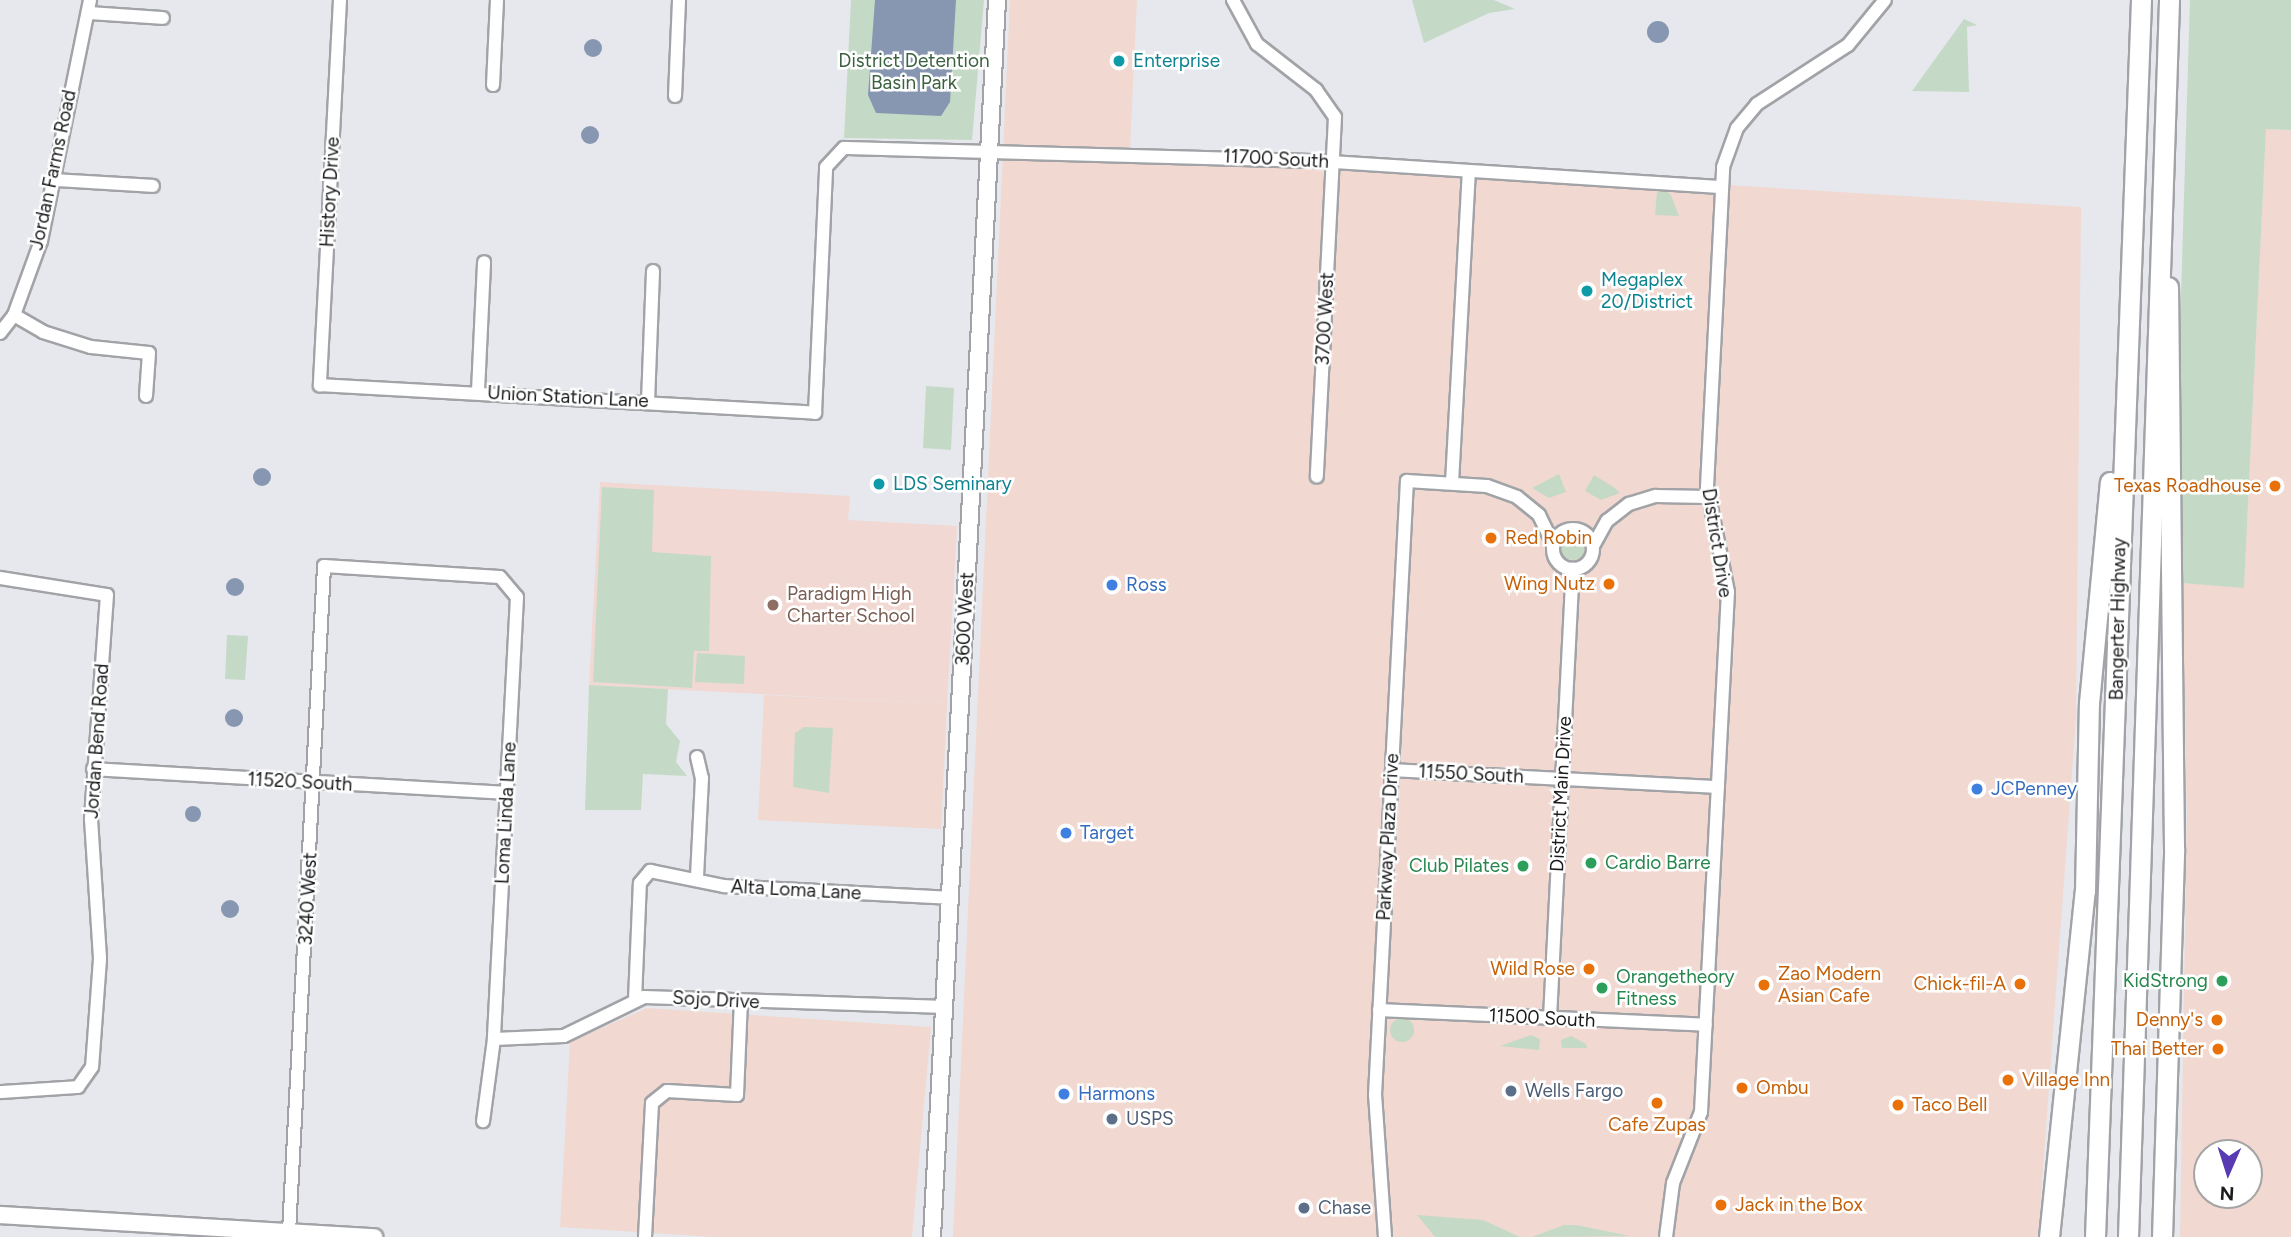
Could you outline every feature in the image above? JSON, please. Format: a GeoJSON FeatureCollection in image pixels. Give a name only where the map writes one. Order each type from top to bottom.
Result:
{"type":"FeatureCollection","features":[{"type":"Feature","properties":{"kind":"highway","name":"Bangerter Highway"},"geometry":{"type":"LineString","coordinates":[[2095,1237],[2112,891],[2122,441],[2141,0]]}},
{"type":"Feature","properties":{"kind":"highway","name":"Bangerter Highway"},"geometry":{"type":"LineString","coordinates":[[2128,1237],[2169,0]]}},
{"type":"Feature","properties":{"kind":"highway"},"geometry":{"type":"LineString","coordinates":[[2161,248],[2171,303],[2174,834],[2162,1237]]}},
{"type":"Feature","properties":{"kind":"highway"},"geometry":{"type":"LineString","coordinates":[[2049,1237],[2055,1209],[2085,891],[2101,548],[2110,474],[2122,441]]}},
{"type":"Feature","properties":{"kind":"highway"},"geometry":{"type":"LineString","coordinates":[[2055,1209],[2058,1237]]}},
{"type":"Feature","properties":{"kind":"highway"},"geometry":{"type":"LineString","coordinates":[[2163,1211],[2168,1237]]}},
{"type":"Feature","properties":{"kind":"main road","name":"3600 West"},"geometry":{"type":"LineString","coordinates":[[932,1237],[952,898],[987,154],[998,0]]}},
{"type":"Feature","properties":{"kind":"main road"},"geometry":{"type":"LineString","coordinates":[[0,1215],[374,1237]]}},
{"type":"Feature","properties":{"kind":"street","name":"History Drive"},"geometry":{"type":"LineString","coordinates":[[320,385],[340,0]]}},
{"type":"Feature","properties":{"kind":"street"},"geometry":{"type":"LineString","coordinates":[[493,85],[497,0]]}},
{"type":"Feature","properties":{"kind":"street"},"geometry":{"type":"LineString","coordinates":[[675,96],[679,0]]}},
{"type":"Feature","properties":{"kind":"street","name":"3700 West"},"geometry":{"type":"LineString","coordinates":[[1233,0],[1257,44],[1334,107],[1317,477]]}},
{"type":"Feature","properties":{"kind":"street","name":"District Drive"},"geometry":{"type":"LineString","coordinates":[[1666,1237],[1673,1183],[1700,1124],[1706,1025],[1728,592],[1707,497],[1721,187],[1728,148],[1746,116],[1767,96],[1849,45],[1885,0]]}},
{"type":"Feature","properties":{"kind":"street"},"geometry":{"type":"LineString","coordinates":[[89,6],[163,18]]}},
{"type":"Feature","properties":{"kind":"street","name":"Jordan Farms Road"},"geometry":{"type":"LineString","coordinates":[[0,333],[14,315],[55,180],[89,6]]}},
{"type":"Feature","properties":{"kind":"street","name":"11700 South"},"geometry":{"type":"LineString","coordinates":[[816,413],[832,155],[844,148],[1333,162],[1721,187]]}},
{"type":"Feature","properties":{"kind":"street"},"geometry":{"type":"LineString","coordinates":[[1452,483],[1469,171]]}},
{"type":"Feature","properties":{"kind":"street"},"geometry":{"type":"LineString","coordinates":[[55,180],[153,186]]}},
{"type":"Feature","properties":{"kind":"street"},"geometry":{"type":"LineString","coordinates":[[478,391],[484,262]]}},
{"type":"Feature","properties":{"kind":"street"},"geometry":{"type":"LineString","coordinates":[[648,402],[653,271]]}},
{"type":"Feature","properties":{"kind":"street"},"geometry":{"type":"LineString","coordinates":[[14,315],[43,332],[91,347],[149,353],[146,396]]}},
{"type":"Feature","properties":{"kind":"street","name":"Union Station Lane"},"geometry":{"type":"LineString","coordinates":[[320,385],[478,391],[816,413]]}},
{"type":"Feature","properties":{"kind":"street","name":"Parkway Plaza Drive"},"geometry":{"type":"LineString","coordinates":[[1385,1237],[1374,1132],[1406,481],[1452,483],[1503,491],[1539,515],[1574,529]]}},
{"type":"Feature","properties":{"kind":"street"},"geometry":{"type":"LineString","coordinates":[[1539,515],[1553,544],[1556,561],[1573,569],[1588,562],[1593,546],[1607,521],[1629,504],[1656,496],[1707,497]]}},
{"type":"Feature","properties":{"kind":"street"},"geometry":{"type":"LineString","coordinates":[[1553,544],[1574,529],[1607,521]]}},
{"type":"Feature","properties":{"kind":"street"},"geometry":{"type":"LineString","coordinates":[[1574,529],[1593,546]]}},
{"type":"Feature","properties":{"kind":"street","name":"3240 West"},"geometry":{"type":"LineString","coordinates":[[289,1232],[315,783],[324,566],[500,578],[513,588]]}},
{"type":"Feature","properties":{"kind":"street","name":"District Main Drive"},"geometry":{"type":"LineString","coordinates":[[1550,1018],[1573,569]]}},
{"type":"Feature","properties":{"kind":"street","name":"Jordan Bend Road"},"geometry":{"type":"LineString","coordinates":[[0,578],[107,595],[93,769],[100,959],[96,1049],[87,1078],[78,1087],[0,1092]]}},
{"type":"Feature","properties":{"kind":"street","name":"Loma Linda Lane"},"geometry":{"type":"LineString","coordinates":[[483,1121],[494,1039],[513,588]]}},
{"type":"Feature","properties":{"kind":"street"},"geometry":{"type":"LineString","coordinates":[[697,757],[702,778],[697,876]]}},
{"type":"Feature","properties":{"kind":"street","name":"11520 South"},"geometry":{"type":"LineString","coordinates":[[93,769],[506,793]]}},
{"type":"Feature","properties":{"kind":"street","name":"11550 South"},"geometry":{"type":"LineString","coordinates":[[1392,770],[1718,787]]}},
{"type":"Feature","properties":{"kind":"street","name":"Alta Loma Lane"},"geometry":{"type":"LineString","coordinates":[[635,1000],[642,878],[656,870],[697,876],[724,886],[952,898]]}},
{"type":"Feature","properties":{"kind":"street","name":"Sojo Drive"},"geometry":{"type":"LineString","coordinates":[[494,1039],[564,1036],[635,1000],[946,1007]]}},
{"type":"Feature","properties":{"kind":"street"},"geometry":{"type":"LineString","coordinates":[[645,1237],[652,1103],[667,1091],[737,1095],[741,1002]]}},
{"type":"Feature","properties":{"kind":"street","name":"11500 South"},"geometry":{"type":"LineString","coordinates":[[1379,1010],[1706,1025]]}},
{"type":"Feature","properties":{"kind":"shaded area"},"geometry":{"type":"Polygon","coordinates":[[[1010,0],[1137,0],[1130,148],[2081,207],[2076,717],[2038,1237],[953,1237],[1010,0]]]}},
{"type":"Feature","properties":{"kind":"shaded area"},"geometry":{"type":"Polygon","coordinates":[[[2266,129],[2291,130],[2291,1237],[2180,1237],[2187,810],[2181,583],[2244,587],[2266,129]]]}},
{"type":"Feature","properties":{"kind":"shaded area","name":"Paradigm High Charter School"},"geometry":{"type":"Polygon","coordinates":[[[600,482],[850,496],[848,520],[957,526],[947,704],[589,685],[600,482]]]}},
{"type":"Feature","properties":{"kind":"shaded area"},"geometry":{"type":"Polygon","coordinates":[[[764,695],[947,704],[941,829],[758,820],[764,695]]]}},
{"type":"Feature","properties":{"kind":"shaded area"},"geometry":{"type":"Polygon","coordinates":[[[647,1008],[931,1027],[912,1237],[714,1237],[560,1227],[570,1042],[647,1008]]]}},
{"type":"Feature","properties":{"kind":"green space","name":"District Detention Basin Park"},"geometry":{"type":"Polygon","coordinates":[[[851,0],[984,0],[972,140],[844,138],[851,0]]]}},
{"type":"Feature","properties":{"kind":"green space"},"geometry":{"type":"Polygon","coordinates":[[[1412,0],[1494,0],[1515,9],[1489,13],[1424,43],[1412,0]]]}},
{"type":"Feature","properties":{"kind":"green space"},"geometry":{"type":"Polygon","coordinates":[[[2190,0],[2291,0],[2291,130],[2266,129],[2244,588],[2181,583],[2178,393],[2190,0]]]}},
{"type":"Feature","properties":{"kind":"green space"},"geometry":{"type":"Polygon","coordinates":[[[1964,19],[1977,25],[1967,27],[1969,92],[1912,91],[1964,19]]]}},
{"type":"Feature","properties":{"kind":"green space"},"geometry":{"type":"Polygon","coordinates":[[[1666,191],[1671,195],[1679,216],[1655,215],[1657,192],[1666,191]]]}},
{"type":"Feature","properties":{"kind":"green space"},"geometry":{"type":"Polygon","coordinates":[[[926,386],[954,388],[951,450],[923,448],[926,386]]]}},
{"type":"Feature","properties":{"kind":"green space"},"geometry":{"type":"Polygon","coordinates":[[[1559,474],[1566,492],[1549,498],[1532,488],[1559,474]]]}},
{"type":"Feature","properties":{"kind":"green space"},"geometry":{"type":"Polygon","coordinates":[[[1594,475],[1620,493],[1601,500],[1585,491],[1594,475]]]}},
{"type":"Feature","properties":{"kind":"green space"},"geometry":{"type":"Polygon","coordinates":[[[602,487],[654,490],[652,552],[711,556],[709,651],[694,651],[692,688],[593,682],[602,487]]]}},
{"type":"Feature","properties":{"kind":"green space"},"geometry":{"type":"Polygon","coordinates":[[[1573,536],[1582,539],[1585,548],[1582,557],[1573,560],[1564,557],[1561,548],[1564,539],[1573,536]]]}},
{"type":"Feature","properties":{"kind":"green space"},"geometry":{"type":"Polygon","coordinates":[[[227,635],[248,636],[245,680],[225,679],[227,635]]]}},
{"type":"Feature","properties":{"kind":"green space"},"geometry":{"type":"Polygon","coordinates":[[[697,653],[745,656],[744,684],[695,682],[697,653]]]}},
{"type":"Feature","properties":{"kind":"green space"},"geometry":{"type":"Polygon","coordinates":[[[589,685],[668,689],[666,724],[680,741],[676,762],[687,776],[643,774],[641,810],[585,810],[589,685]]]}},
{"type":"Feature","properties":{"kind":"green space"},"geometry":{"type":"Polygon","coordinates":[[[804,727],[833,728],[829,793],[793,787],[795,733],[804,727]]]}},
{"type":"Feature","properties":{"kind":"green space"},"geometry":{"type":"Polygon","coordinates":[[[1402,1018],[1413,1025],[1414,1030],[1407,1041],[1402,1042],[1391,1035],[1390,1030],[1397,1019],[1402,1018]]]}},
{"type":"Feature","properties":{"kind":"green space"},"geometry":{"type":"Polygon","coordinates":[[[1531,1035],[1540,1039],[1539,1050],[1500,1046],[1531,1035]]]}},
{"type":"Feature","properties":{"kind":"green space"},"geometry":{"type":"Polygon","coordinates":[[[1571,1036],[1586,1044],[1587,1048],[1562,1048],[1561,1040],[1571,1036]]]}},
{"type":"Feature","properties":{"kind":"green space"},"geometry":{"type":"Polygon","coordinates":[[[1417,1215],[1483,1220],[1520,1237],[1435,1237],[1417,1215]]]}},
{"type":"Feature","properties":{"kind":"green space"},"geometry":{"type":"Polygon","coordinates":[[[1564,1225],[1576,1225],[1630,1236],[1532,1237],[1564,1225]]]}},
{"type":"Feature","properties":{"kind":"water"},"geometry":{"type":"Polygon","coordinates":[[[875,0],[956,0],[950,102],[941,116],[876,113],[868,95],[875,0]]]}},
{"type":"Feature","properties":{"kind":"water"},"geometry":{"type":"Polygon","coordinates":[[[1658,21],[1666,24],[1669,32],[1666,40],[1658,43],[1650,40],[1647,32],[1650,24],[1658,21]]]}},
{"type":"Feature","properties":{"kind":"water"},"geometry":{"type":"Polygon","coordinates":[[[589,39],[597,39],[602,48],[600,55],[589,57],[584,52],[584,44],[589,39]]]}},
{"type":"Feature","properties":{"kind":"water"},"geometry":{"type":"Polygon","coordinates":[[[590,126],[596,129],[599,135],[596,141],[590,144],[584,141],[581,135],[584,129],[590,126]]]}},
{"type":"Feature","properties":{"kind":"water"},"geometry":{"type":"Polygon","coordinates":[[[258,468],[266,468],[271,477],[269,484],[258,486],[253,481],[253,473],[258,468]]]}},
{"type":"Feature","properties":{"kind":"water"},"geometry":{"type":"Polygon","coordinates":[[[231,578],[239,578],[244,587],[242,594],[231,596],[226,591],[226,583],[231,578]]]}},
{"type":"Feature","properties":{"kind":"water"},"geometry":{"type":"Polygon","coordinates":[[[234,709],[240,712],[243,718],[240,724],[234,727],[228,724],[225,718],[228,712],[234,709]]]}},
{"type":"Feature","properties":{"kind":"water"},"geometry":{"type":"Polygon","coordinates":[[[193,806],[199,808],[199,820],[193,822],[187,820],[185,814],[187,808],[193,806]]]}},
{"type":"Feature","properties":{"kind":"water"},"geometry":{"type":"Polygon","coordinates":[[[230,900],[236,903],[239,909],[236,915],[230,918],[224,915],[221,909],[224,903],[230,900]]]}},
{"type":"Feature","properties":{"kind":"place","name":"Enterprise"},"geometry":{"type":"Point","coordinates":[1119,61]}},
{"type":"Feature","properties":{"kind":"place","name":"Megaplex 20/District"},"geometry":{"type":"Point","coordinates":[1587,291]}},
{"type":"Feature","properties":{"kind":"place","name":"LDS Seminary"},"geometry":{"type":"Point","coordinates":[879,484]}},
{"type":"Feature","properties":{"kind":"place","name":"Texas Roadhouse"},"geometry":{"type":"Point","coordinates":[2275,486]}},
{"type":"Feature","properties":{"kind":"place","name":"Red Robin"},"geometry":{"type":"Point","coordinates":[1491,538]}},
{"type":"Feature","properties":{"kind":"place","name":"Wing Nutz"},"geometry":{"type":"Point","coordinates":[1609,584]}},
{"type":"Feature","properties":{"kind":"place","name":"Ross"},"geometry":{"type":"Point","coordinates":[1112,585]}},
{"type":"Feature","properties":{"kind":"place","name":"Paradigm High Charter School"},"geometry":{"type":"Point","coordinates":[773,605]}},
{"type":"Feature","properties":{"kind":"place","name":"JCPenney"},"geometry":{"type":"Point","coordinates":[1977,789]}},
{"type":"Feature","properties":{"kind":"place","name":"Target"},"geometry":{"type":"Point","coordinates":[1066,833]}},
{"type":"Feature","properties":{"kind":"place","name":"Cardio Barre"},"geometry":{"type":"Point","coordinates":[1591,863]}},
{"type":"Feature","properties":{"kind":"place","name":"Club Pilates"},"geometry":{"type":"Point","coordinates":[1523,866]}},
{"type":"Feature","properties":{"kind":"place","name":"Wild Rose"},"geometry":{"type":"Point","coordinates":[1589,969]}},
{"type":"Feature","properties":{"kind":"place","name":"KidStrong"},"geometry":{"type":"Point","coordinates":[2222,981]}},
{"type":"Feature","properties":{"kind":"place","name":"Chick-fil-A"},"geometry":{"type":"Point","coordinates":[2020,984]}},
{"type":"Feature","properties":{"kind":"place","name":"Zao Modern Asian Cafe"},"geometry":{"type":"Point","coordinates":[1764,985]}},
{"type":"Feature","properties":{"kind":"place","name":"Orangetheory Fitness"},"geometry":{"type":"Point","coordinates":[1602,988]}},
{"type":"Feature","properties":{"kind":"place","name":"Denny's"},"geometry":{"type":"Point","coordinates":[2217,1020]}},
{"type":"Feature","properties":{"kind":"place","name":"Thai Better"},"geometry":{"type":"Point","coordinates":[2218,1049]}},
{"type":"Feature","properties":{"kind":"place","name":"Village Inn"},"geometry":{"type":"Point","coordinates":[2008,1080]}},
{"type":"Feature","properties":{"kind":"place","name":"Ombu"},"geometry":{"type":"Point","coordinates":[1742,1088]}},
{"type":"Feature","properties":{"kind":"place","name":"Wells Fargo"},"geometry":{"type":"Point","coordinates":[1511,1091]}},
{"type":"Feature","properties":{"kind":"place","name":"Harmons"},"geometry":{"type":"Point","coordinates":[1064,1094]}},
{"type":"Feature","properties":{"kind":"place","name":"Cafe Zupas"},"geometry":{"type":"Point","coordinates":[1657,1103]}},
{"type":"Feature","properties":{"kind":"place","name":"Taco Bell"},"geometry":{"type":"Point","coordinates":[1898,1105]}},
{"type":"Feature","properties":{"kind":"place","name":"USPS"},"geometry":{"type":"Point","coordinates":[1112,1119]}},
{"type":"Feature","properties":{"kind":"place","name":"Jack in the Box"},"geometry":{"type":"Point","coordinates":[1721,1205]}},
{"type":"Feature","properties":{"kind":"place","name":"Chase"},"geometry":{"type":"Point","coordinates":[1304,1208]}}]}
